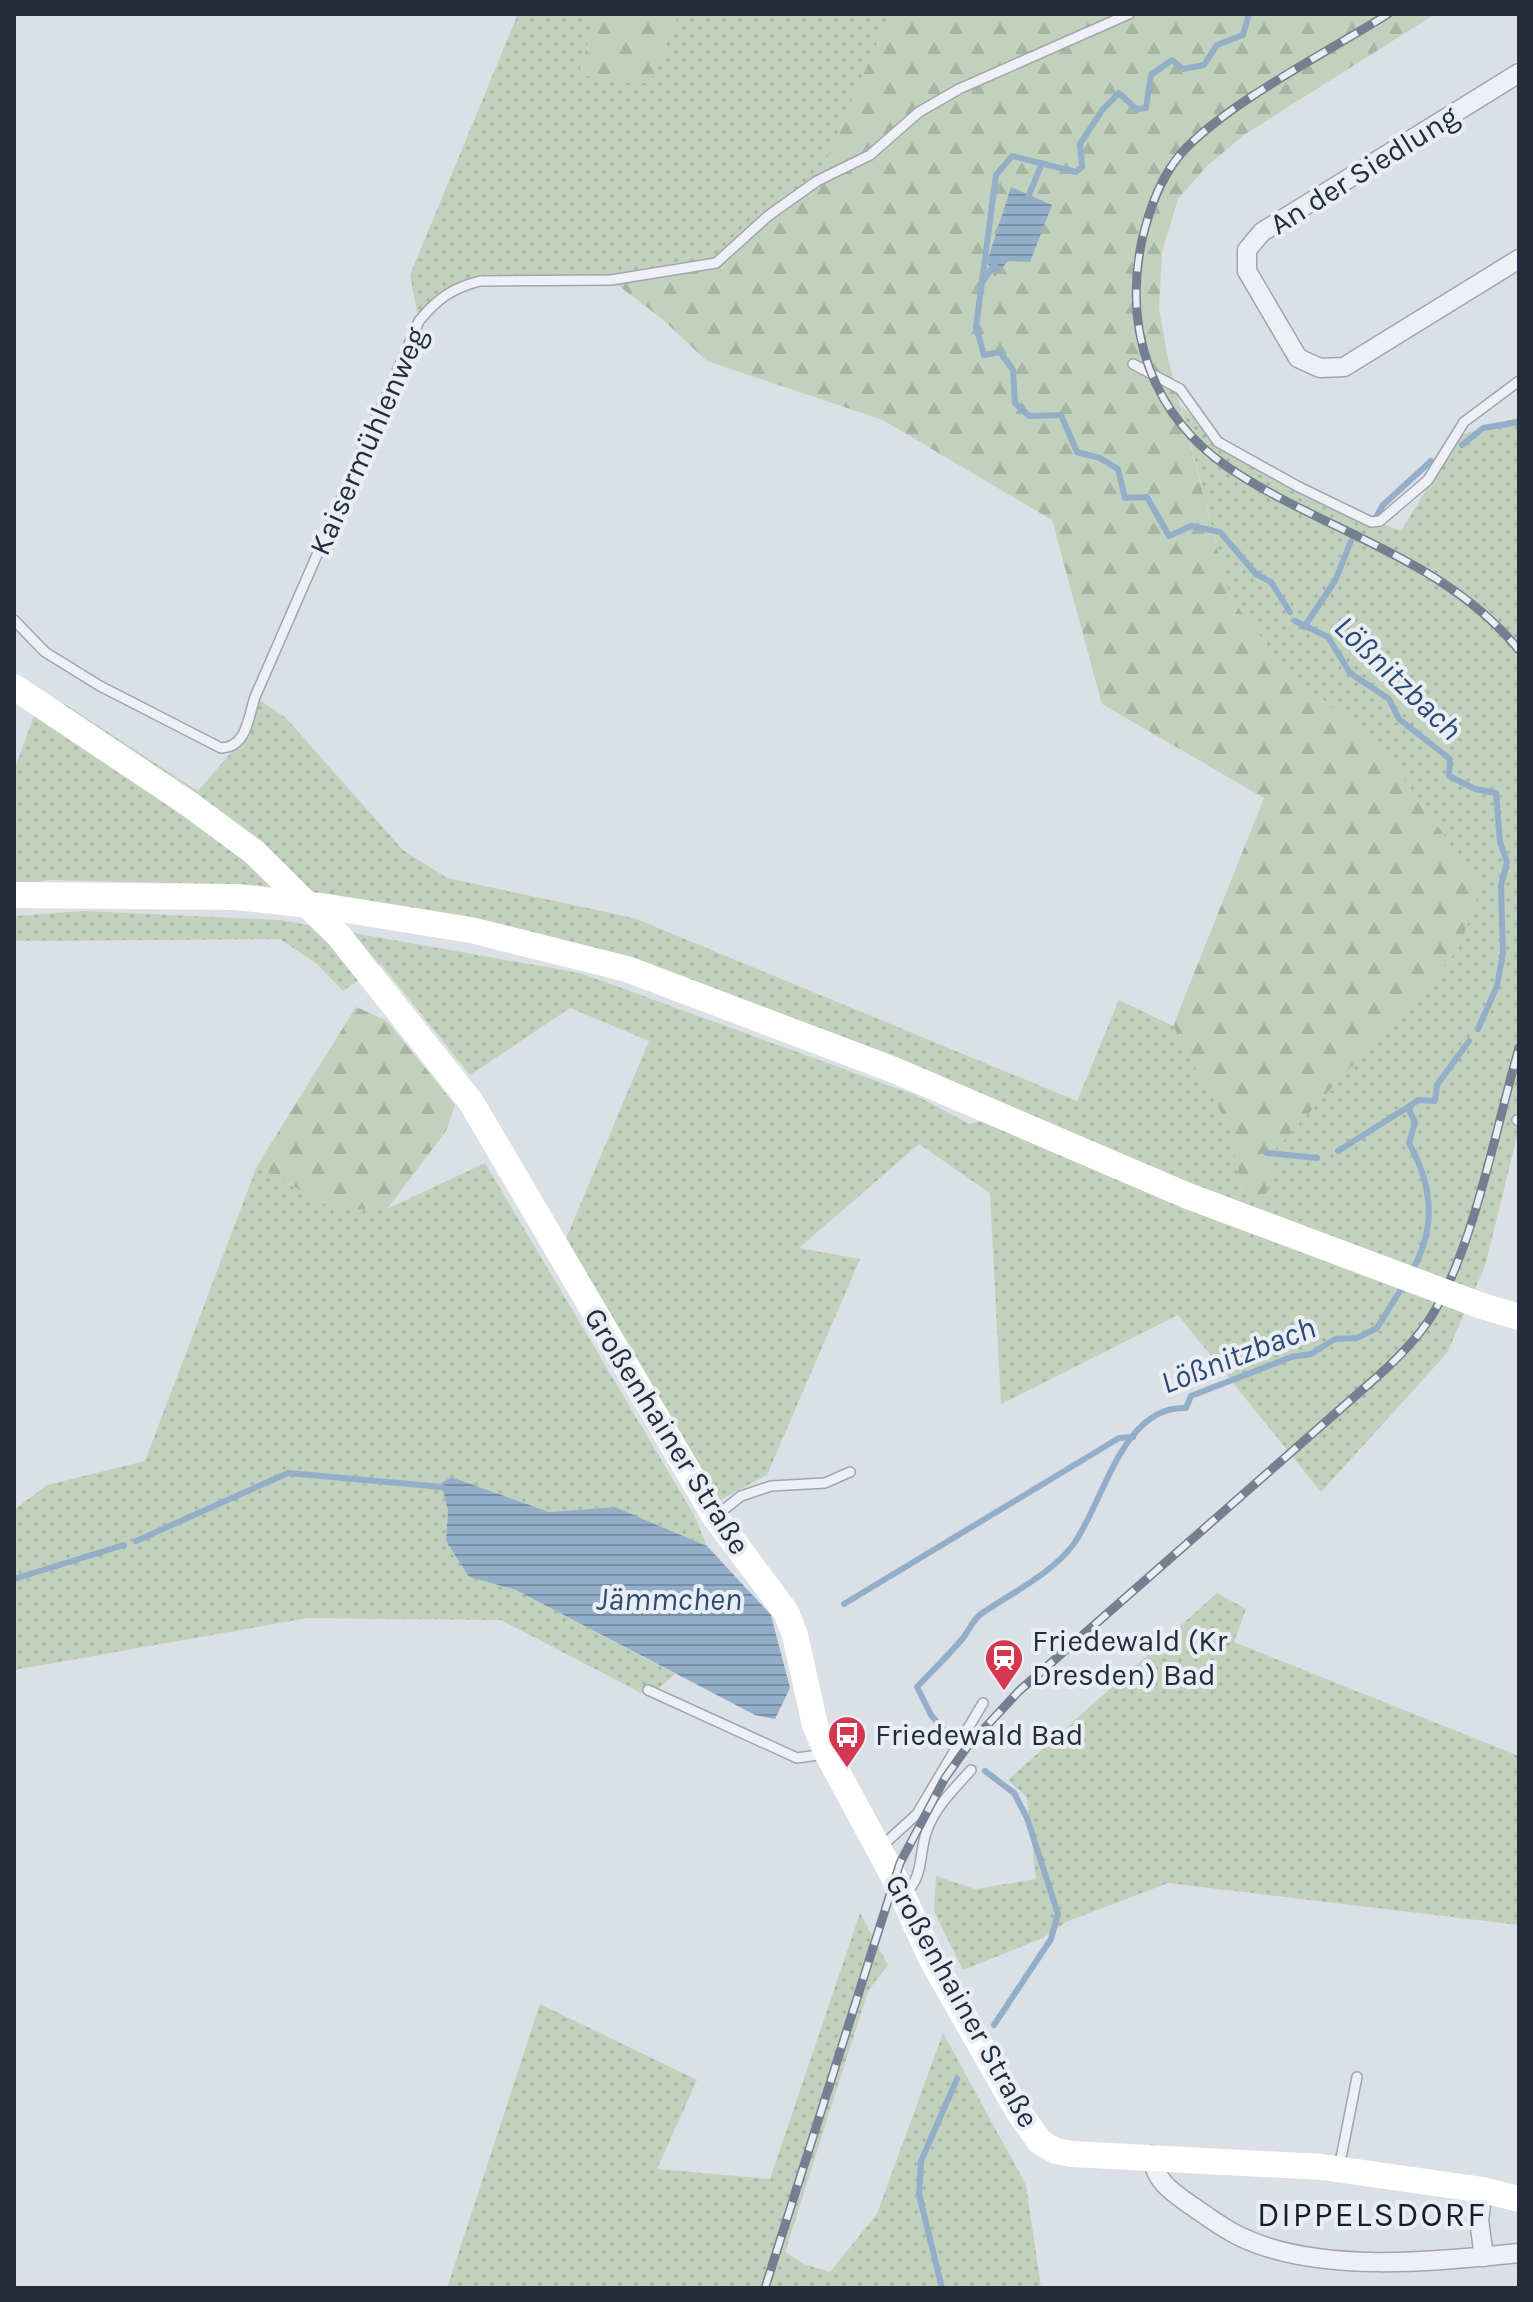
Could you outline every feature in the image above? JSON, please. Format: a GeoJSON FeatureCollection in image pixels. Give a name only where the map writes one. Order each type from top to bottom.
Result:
{"type":"FeatureCollection","features":[{"type":"Feature","properties":{"kind":"street","name":"An der Siedlung"},"geometry":{"type":"LineString","coordinates":[[1519,73],[1262,232],[1247,250],[1247,271],[1298,358],[1320,368],[1344,367],[1519,259]]}},
{"type":"Feature","properties":{"kind":"street","name":"Großenhainer Straße"},"geometry":{"type":"LineString","coordinates":[[14,687],[151,777],[254,852],[339,936],[471,1102],[715,1517],[786,1612],[795,1635],[815,1725],[827,1753],[903,1895],[932,1960],[1018,2111],[1040,2142],[1056,2151],[1072,2154],[1152,2155],[1339,2169],[1483,2190],[1519,2199]]}},
{"type":"Feature","properties":{"kind":"street"},"geometry":{"type":"LineString","coordinates":[[14,895],[236,897],[328,907],[471,930],[627,969],[894,1070],[1188,1196],[1519,1317]]}},
{"type":"Feature","properties":{"kind":"street"},"geometry":{"type":"LineString","coordinates":[[1152,2155],[1153,2169],[1171,2192],[1239,2236],[1267,2247],[1342,2260],[1386,2262],[1519,2253]]}},
{"type":"Feature","properties":{"kind":"street"},"geometry":{"type":"LineString","coordinates":[[1483,2190],[1479,2220],[1484,2257]]}},
{"type":"Feature","properties":{"kind":"lane","name":"Kaisermühlenweg"},"geometry":{"type":"LineString","coordinates":[[14,620],[45,652],[100,686],[221,748],[232,748],[241,741],[261,683],[419,321],[437,300],[460,286],[480,281],[611,280],[716,263],[768,216],[817,181],[870,155],[919,112],[959,89],[1129,14]]}},
{"type":"Feature","properties":{"kind":"lane"},"geometry":{"type":"LineString","coordinates":[[1133,364],[1180,389],[1218,442],[1371,522],[1380,521],[1428,480],[1464,422],[1519,381]]}},
{"type":"Feature","properties":{"kind":"lane"},"geometry":{"type":"LineString","coordinates":[[715,1517],[741,1496],[771,1486],[825,1483],[850,1472]]}},
{"type":"Feature","properties":{"kind":"lane"},"geometry":{"type":"LineString","coordinates":[[648,1690],[797,1758],[827,1753]]}},
{"type":"Feature","properties":{"kind":"lane"},"geometry":{"type":"LineString","coordinates":[[878,1849],[917,1814],[983,1703]]}},
{"type":"Feature","properties":{"kind":"lane"},"geometry":{"type":"LineString","coordinates":[[903,1895],[917,1878],[926,1833],[934,1815],[971,1770]]}},
{"type":"Feature","properties":{"kind":"lane"},"geometry":{"type":"LineString","coordinates":[[1339,2169],[1357,2077]]}},
{"type":"Feature","properties":{"kind":"green space"},"geometry":{"type":"Polygon","coordinates":[[[518,14],[596,14],[579,74],[650,82],[679,14],[890,14],[817,181],[716,263],[611,280],[460,286],[419,321],[410,275],[518,14]]]}},
{"type":"Feature","properties":{"kind":"green space"},"geometry":{"type":"Polygon","coordinates":[[[596,14],[679,14],[650,83],[618,83],[579,74],[596,14]]]}},
{"type":"Feature","properties":{"kind":"green space"},"geometry":{"type":"Polygon","coordinates":[[[890,14],[1435,14],[1244,135],[1207,166],[1178,199],[1162,252],[1159,309],[1168,359],[1230,597],[1288,672],[1382,747],[1481,888],[1458,950],[1274,1151],[1265,1203],[1242,1193],[1231,1131],[1173,1026],[1264,798],[1102,704],[1052,520],[883,420],[707,361],[661,318],[611,280],[716,263],[817,181],[890,14]]]}},
{"type":"Feature","properties":{"kind":"green space"},"geometry":{"type":"Polygon","coordinates":[[[1181,406],[1229,449],[1344,509],[1401,531],[1460,435],[1519,417],[1519,1128],[1485,1266],[1447,1353],[1321,1492],[1178,1315],[1001,1404],[990,1193],[919,1144],[799,1248],[860,1259],[767,1475],[720,1500],[565,1241],[649,1041],[570,1008],[470,1075],[381,964],[343,991],[317,964],[280,939],[14,941],[14,916],[84,911],[280,920],[580,973],[915,1095],[969,1124],[1019,1113],[481,923],[258,885],[50,880],[14,885],[14,771],[34,716],[65,704],[198,791],[241,741],[255,697],[286,718],[403,850],[447,878],[634,918],[1077,1101],[1119,1000],[1173,1026],[1231,1131],[1242,1193],[1273,1151],[1458,950],[1382,747],[1288,672],[1230,597],[1181,406]]]}},
{"type":"Feature","properties":{"kind":"green space"},"geometry":{"type":"Polygon","coordinates":[[[356,1007],[387,1021],[455,1105],[446,1131],[387,1209],[336,1210],[257,1166],[356,1007]]]}},
{"type":"Feature","properties":{"kind":"green space"},"geometry":{"type":"Polygon","coordinates":[[[485,1163],[694,1515],[707,1546],[615,1507],[549,1512],[451,1477],[441,1483],[448,1511],[446,1541],[469,1577],[516,1590],[675,1674],[649,1697],[501,1620],[308,1618],[14,1670],[14,1510],[47,1485],[145,1461],[257,1166],[336,1210],[387,1209],[485,1163]]]}},
{"type":"Feature","properties":{"kind":"green space"},"geometry":{"type":"Polygon","coordinates":[[[1217,1593],[1246,1609],[1234,1642],[1519,1756],[1519,1925],[1168,1883],[1066,1922],[1043,1938],[963,1970],[934,1911],[936,1876],[975,1889],[1036,1879],[1027,1797],[1008,1780],[1217,1593]]]}},
{"type":"Feature","properties":{"kind":"green space"},"geometry":{"type":"Polygon","coordinates":[[[860,1913],[888,1965],[868,1991],[785,2252],[804,2264],[830,2272],[877,2214],[943,2033],[1026,2185],[1041,2288],[447,2288],[540,2004],[697,2080],[657,2169],[770,2179],[860,1913]]]}},
{"type":"Feature","properties":{"kind":"water"},"geometry":{"type":"Polygon","coordinates":[[[1011,187],[1052,205],[1030,262],[1008,261],[995,276],[987,262],[1011,187]]]}},
{"type":"Feature","properties":{"kind":"water","name":"Jämmchen"},"geometry":{"type":"Polygon","coordinates":[[[451,1477],[549,1512],[615,1507],[707,1546],[771,1615],[790,1688],[775,1719],[755,1715],[516,1590],[469,1577],[446,1541],[448,1511],[441,1483],[451,1477]]]}},
{"type":"Feature","properties":{"kind":"waterway","name":"Lößnitzbach"},"geometry":{"type":"LineString","coordinates":[[1249,14],[1243,35],[1217,45],[1204,65],[1183,69],[1172,60],[1151,75],[1146,108],[1136,109],[1119,93],[1103,109],[1080,144],[1082,167],[1076,172],[1012,156],[996,175],[976,327],[984,355],[1000,352],[1013,370],[1015,403],[1029,416],[1061,415],[1077,452],[1100,458],[1118,469],[1125,498],[1147,497],[1169,536],[1191,526],[1220,532],[1256,574],[1271,582],[1290,612]]}},
{"type":"Feature","properties":{"kind":"waterway"},"geometry":{"type":"LineString","coordinates":[[1027,200],[1042,163]]}},
{"type":"Feature","properties":{"kind":"waterway"},"geometry":{"type":"LineString","coordinates":[[981,284],[995,264]]}},
{"type":"Feature","properties":{"kind":"waterway"},"geometry":{"type":"LineString","coordinates":[[1462,445],[1483,428],[1519,422]]}},
{"type":"Feature","properties":{"kind":"waterway"},"geometry":{"type":"LineString","coordinates":[[1376,517],[1383,505],[1431,461]]}},
{"type":"Feature","properties":{"kind":"waterway"},"geometry":{"type":"LineString","coordinates":[[1304,627],[1335,581],[1351,541]]}},
{"type":"Feature","properties":{"kind":"waterway","name":"Lößnitzbach"},"geometry":{"type":"LineString","coordinates":[[1295,621],[1328,637],[1350,673],[1389,699],[1399,719],[1450,759],[1449,776],[1475,789],[1496,793],[1500,842],[1507,862],[1501,886],[1503,953],[1497,986],[1478,1029]]}},
{"type":"Feature","properties":{"kind":"waterway","name":"Lößnitzbach"},"geometry":{"type":"LineString","coordinates":[[1411,1272],[1425,1240],[1429,1208],[1423,1175],[1409,1143],[1415,1123],[1408,1107],[1418,1100],[1435,1101],[1437,1085],[1469,1041]]}},
{"type":"Feature","properties":{"kind":"waterway"},"geometry":{"type":"LineString","coordinates":[[1338,1151],[1408,1107]]}},
{"type":"Feature","properties":{"kind":"waterway"},"geometry":{"type":"LineString","coordinates":[[1267,1153],[1317,1158]]}},
{"type":"Feature","properties":{"kind":"waterway","name":"Lößnitzbach"},"geometry":{"type":"LineString","coordinates":[[951,1738],[931,1715],[917,1687],[958,1644],[978,1616],[1064,1556],[1084,1527],[1117,1459],[1146,1422],[1164,1411],[1186,1408],[1191,1396],[1291,1357],[1311,1354],[1335,1339],[1357,1338],[1377,1328],[1403,1286]]}},
{"type":"Feature","properties":{"kind":"waterway"},"geometry":{"type":"LineString","coordinates":[[844,1604],[1119,1438],[1133,1437]]}},
{"type":"Feature","properties":{"kind":"waterway"},"geometry":{"type":"LineString","coordinates":[[136,1541],[288,1473],[442,1487],[448,1491]]}},
{"type":"Feature","properties":{"kind":"waterway"},"geometry":{"type":"LineString","coordinates":[[14,1579],[124,1545]]}},
{"type":"Feature","properties":{"kind":"waterway","name":"Lößnitzbach"},"geometry":{"type":"LineString","coordinates":[[985,1771],[1014,1793],[1027,1818],[1058,1914],[1051,1939],[994,2025]]}},
{"type":"Feature","properties":{"kind":"waterway","name":"Lößnitzbach"},"geometry":{"type":"LineString","coordinates":[[942,2288],[919,2194],[921,2161],[957,2079]]}},
{"type":"Feature","properties":{"kind":"railway"},"geometry":{"type":"LineString","coordinates":[[1388,14],[1230,111],[1206,129],[1170,168],[1158,191],[1142,240],[1137,273],[1141,337],[1149,368],[1162,396],[1180,423],[1202,447],[1266,490],[1382,548],[1455,591],[1489,618],[1519,650]]}},
{"type":"Feature","properties":{"kind":"railway"},"geometry":{"type":"LineString","coordinates":[[765,2288],[900,1863],[945,1778],[967,1747],[1019,1691],[1378,1376],[1422,1329],[1448,1284],[1473,1219],[1519,1048]]}},
{"type":"Feature","properties":{"kind":"place","name":"Friedewald (Kr Dresden) Bad"},"geometry":{"type":"Point","coordinates":[1004,1692]}},
{"type":"Feature","properties":{"kind":"place","name":"Friedewald Bad"},"geometry":{"type":"Point","coordinates":[847,1769]}},
{"type":"Feature","properties":{"kind":"district","name":"DIPPELSDORF"},"geometry":{"type":"Point","coordinates":[1372,2215]}}]}
